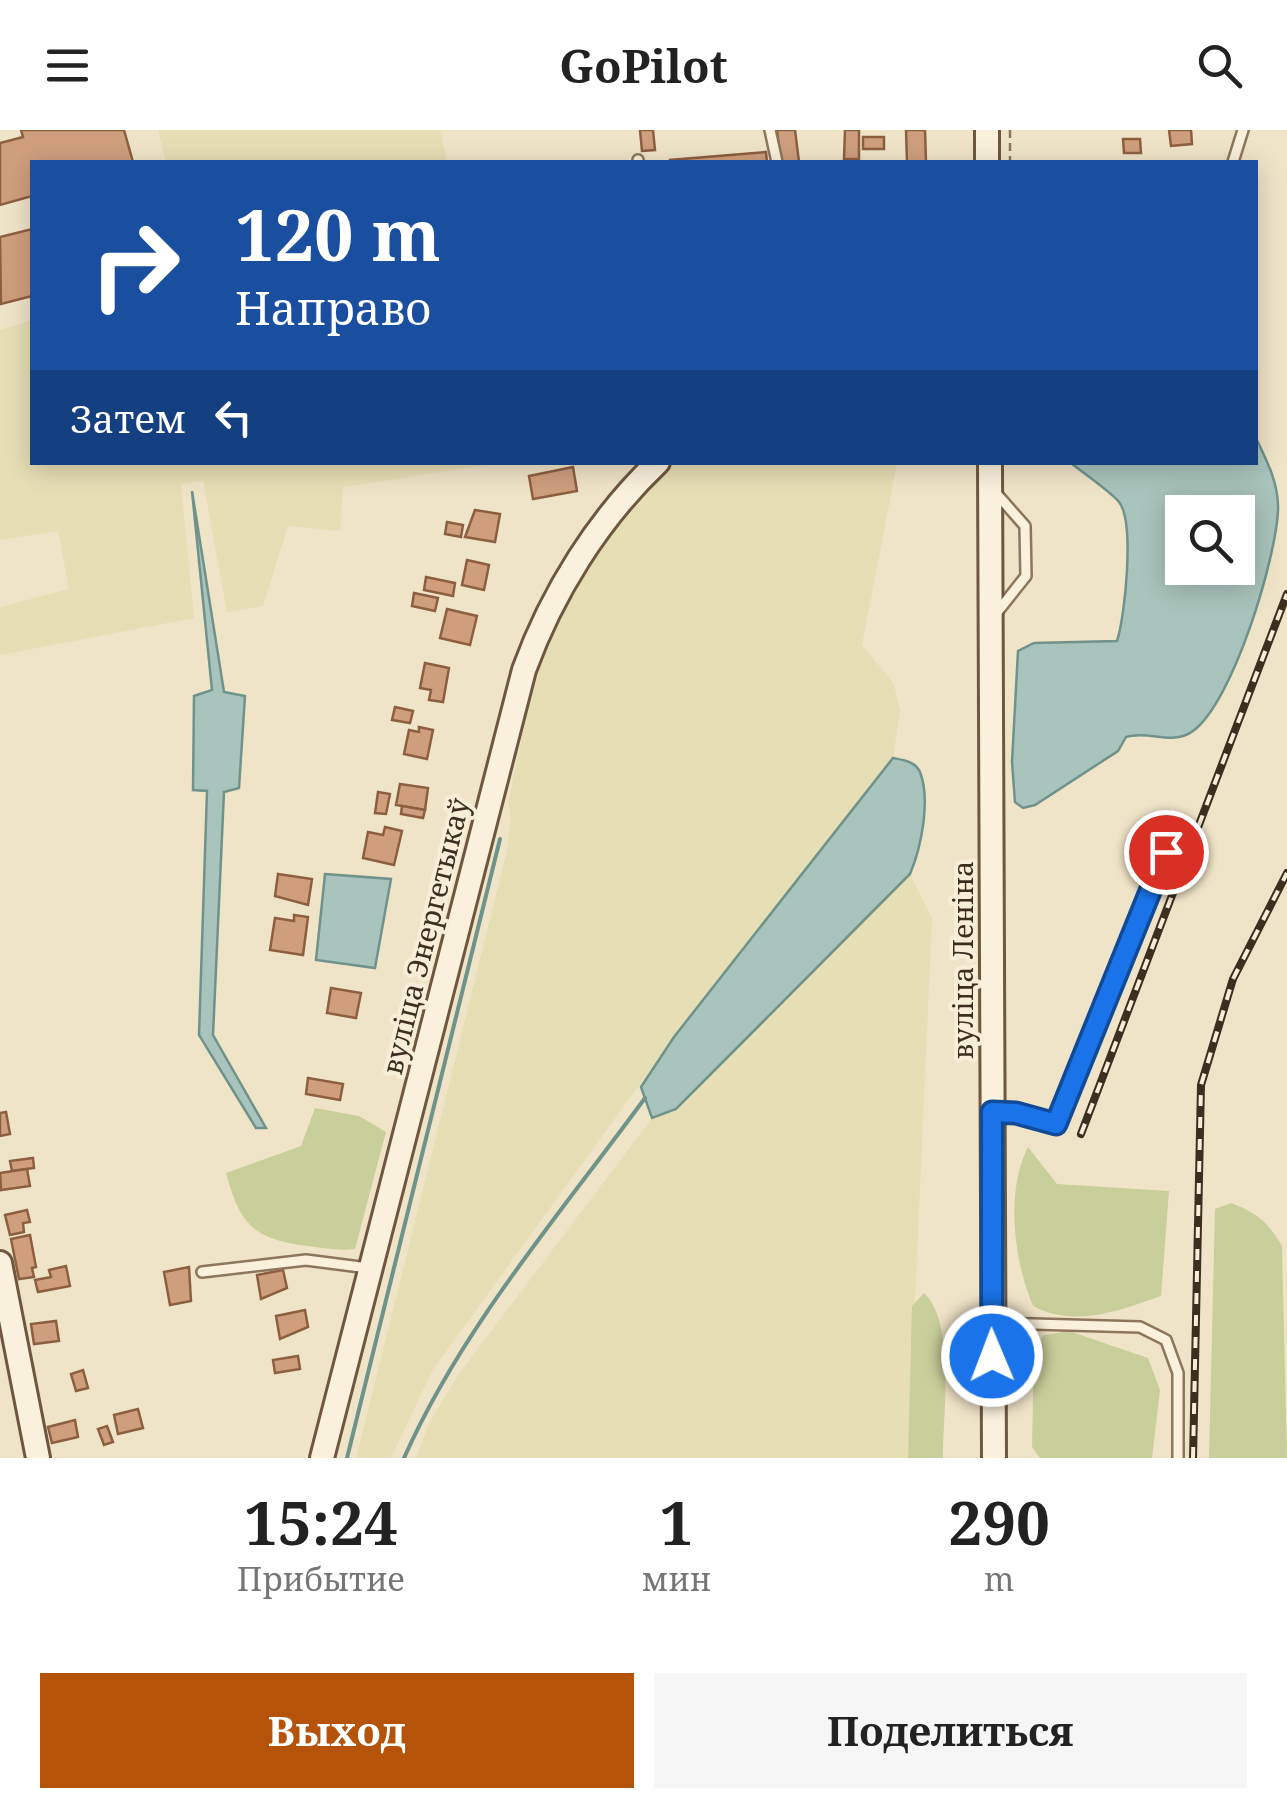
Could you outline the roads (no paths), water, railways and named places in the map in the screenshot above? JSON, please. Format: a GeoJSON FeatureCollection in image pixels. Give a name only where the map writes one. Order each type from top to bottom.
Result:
{"type":"FeatureCollection","features":[{"type":"Feature","properties":{"kind":"street"},"geometry":{"type":"LineString","coordinates":[[987,130],[987,160]]}},
{"type":"Feature","properties":{"kind":"street","name":"вуліца Энергетыкаў"},"geometry":{"type":"LineString","coordinates":[[322,1458],[524,670],[542,621],[643,468]]}},
{"type":"Feature","properties":{"kind":"street","name":"вуліца Леніна"},"geometry":{"type":"LineString","coordinates":[[990,474],[994,1458]]}},
{"type":"Feature","properties":{"kind":"street"},"geometry":{"type":"LineString","coordinates":[[0,1263],[38,1458]]}},
{"type":"Feature","properties":{"kind":"lane"},"geometry":{"type":"LineString","coordinates":[[770,130],[777,160]]}},
{"type":"Feature","properties":{"kind":"lane"},"geometry":{"type":"LineString","coordinates":[[1234,160],[1244,130]]}},
{"type":"Feature","properties":{"kind":"lane"},"geometry":{"type":"LineString","coordinates":[[990,474],[1025,526],[1026,576],[990,620]]}},
{"type":"Feature","properties":{"kind":"lane"},"geometry":{"type":"LineString","coordinates":[[992,1112],[1016,1113],[1056,1124],[1166,852]]}},
{"type":"Feature","properties":{"kind":"lane"},"geometry":{"type":"LineString","coordinates":[[202,1272],[306,1260],[370,1268]]}},
{"type":"Feature","properties":{"kind":"lane"},"geometry":{"type":"LineString","coordinates":[[992,1323],[1024,1320],[1140,1327],[1166,1340],[1178,1373],[1178,1458]]}},
{"type":"Feature","properties":{"kind":"water"},"geometry":{"type":"Polygon","coordinates":[[[1258,443],[1271,472],[1278,510],[1261,594],[1223,691],[1193,731],[1169,738],[1126,737],[1118,751],[1035,805],[1023,808],[1015,802],[1012,762],[1018,651],[1034,643],[1117,641],[1128,548],[1119,502],[1074,465],[1258,465],[1258,443]]]}},
{"type":"Feature","properties":{"kind":"water"},"geometry":{"type":"Polygon","coordinates":[[[192,491],[224,692],[245,696],[239,788],[224,792],[213,1035],[266,1128],[256,1128],[199,1035],[207,791],[193,790],[194,696],[212,690],[192,491]]]}},
{"type":"Feature","properties":{"kind":"water"},"geometry":{"type":"Polygon","coordinates":[[[893,758],[915,765],[925,796],[918,851],[910,874],[676,1109],[652,1118],[641,1087],[674,1037],[893,758]]]}},
{"type":"Feature","properties":{"kind":"water"},"geometry":{"type":"Polygon","coordinates":[[[325,874],[391,879],[375,968],[316,960],[325,874]]]}},
{"type":"Feature","properties":{"kind":"waterway"},"geometry":{"type":"LineString","coordinates":[[347,1458],[500,839]]}},
{"type":"Feature","properties":{"kind":"waterway"},"geometry":{"type":"LineString","coordinates":[[404,1458],[454,1363],[484,1317],[645,1098]]}},
{"type":"Feature","properties":{"kind":"railway"},"geometry":{"type":"LineString","coordinates":[[1081,1134],[1287,594]]}},
{"type":"Feature","properties":{"kind":"railway"},"geometry":{"type":"LineString","coordinates":[[1193,1458],[1201,1085],[1233,979],[1287,873]]}}]}
